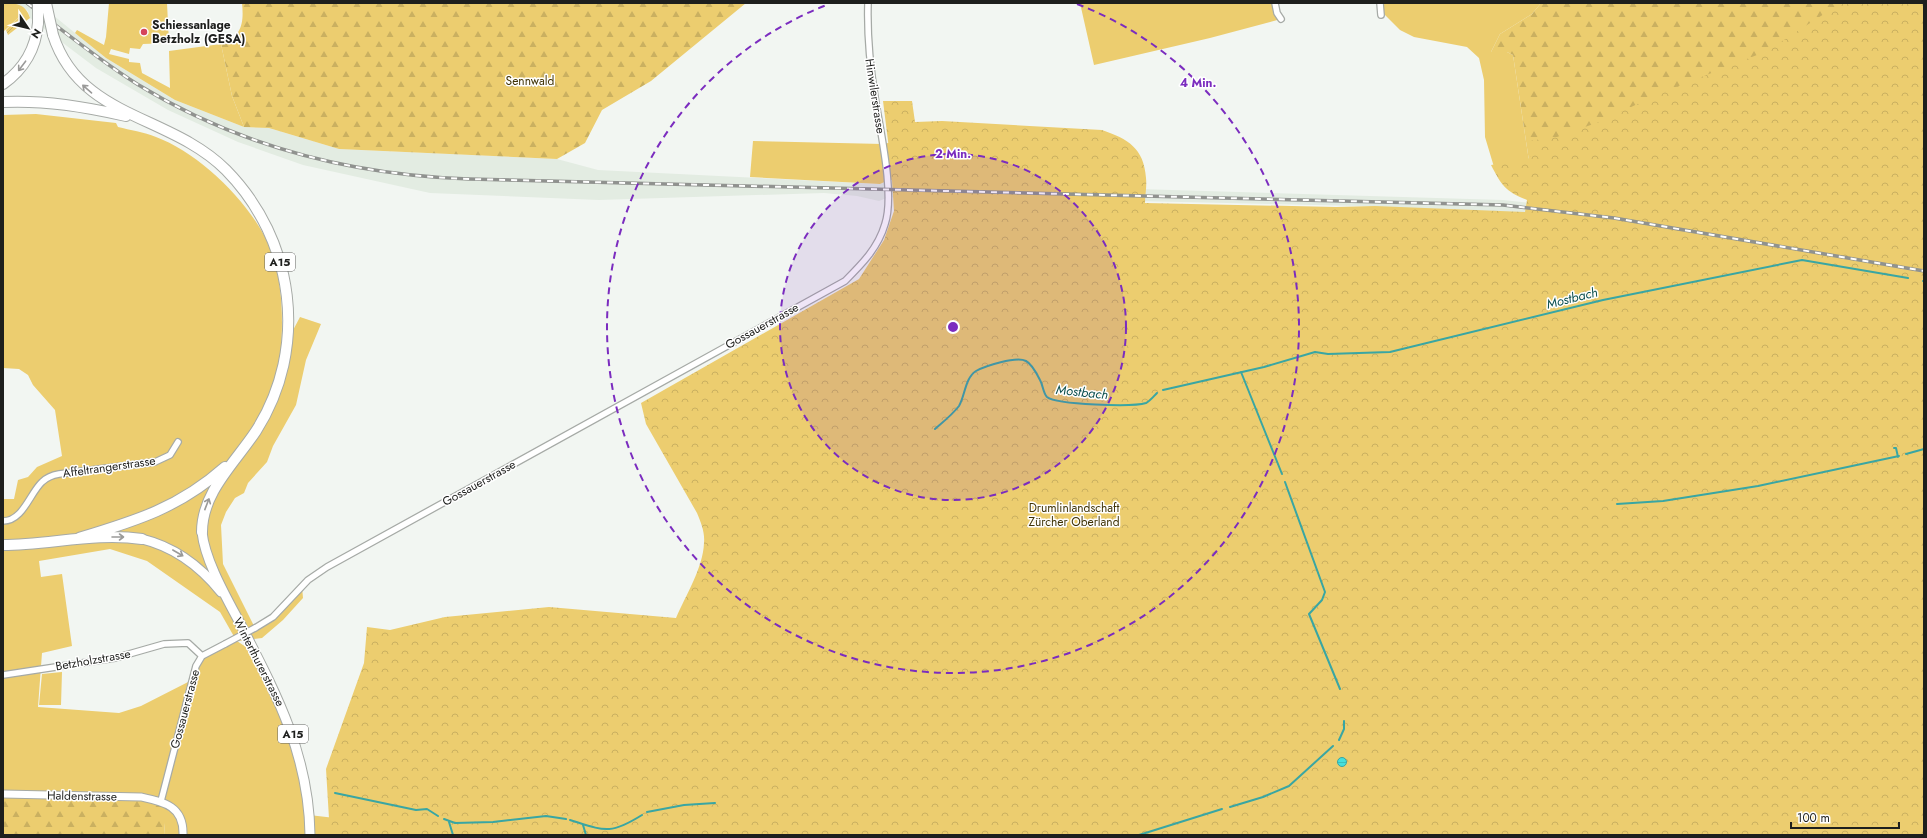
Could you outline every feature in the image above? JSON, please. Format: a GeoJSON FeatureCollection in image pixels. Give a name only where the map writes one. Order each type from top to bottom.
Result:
{"type":"FeatureCollection","features":[{"type":"Feature","properties":{"kind":"highway"},"geometry":{"type":"LineString","coordinates":[[3,84],[16,73],[27,58],[36,39],[38,3]]}},
{"type":"Feature","properties":{"kind":"highway"},"geometry":{"type":"LineString","coordinates":[[46,3],[53,35],[69,69],[86,88],[105,102],[145,121]]}},
{"type":"Feature","properties":{"kind":"highway","name":"A15"},"geometry":{"type":"LineString","coordinates":[[3,102],[33,101],[71,105],[145,121],[187,141],[224,168],[241,187],[256,208],[277,251],[285,278],[289,322],[287,350],[282,372],[273,398],[249,441],[210,498],[204,512],[202,532],[208,557],[231,606]]}},
{"type":"Feature","properties":{"kind":"highway","name":"A15"},"geometry":{"type":"LineString","coordinates":[[79,538],[139,520],[175,503],[211,479],[227,465],[249,441]]}},
{"type":"Feature","properties":{"kind":"highway","name":"A15"},"geometry":{"type":"LineString","coordinates":[[3,545],[31,544],[79,538],[119,537],[142,539],[166,547],[195,565],[212,581],[231,606]]}},
{"type":"Feature","properties":{"kind":"highway","name":"Winterthurerstrasse"},"geometry":{"type":"LineString","coordinates":[[231,606],[272,686],[293,736],[306,786],[310,835]]}},
{"type":"Feature","properties":{"kind":"street","name":"Hinwilerstrasse"},"geometry":{"type":"LineString","coordinates":[[868,3],[868,49],[888,189]]}},
{"type":"Feature","properties":{"kind":"street"},"geometry":{"type":"LineString","coordinates":[[1275,3],[1281,19]]}},
{"type":"Feature","properties":{"kind":"street"},"geometry":{"type":"LineString","coordinates":[[1380,3],[1381,15]]}},
{"type":"Feature","properties":{"kind":"street","name":"Gossauerstrasse"},"geometry":{"type":"LineString","coordinates":[[161,801],[192,680],[196,666],[202,656],[273,617],[308,580],[327,567],[845,280],[863,264],[875,247],[885,224],[888,189]]}},
{"type":"Feature","properties":{"kind":"street","name":"Affeltrangerstrasse"},"geometry":{"type":"LineString","coordinates":[[3,521],[7,521],[22,511],[38,486],[50,476],[155,462],[170,455],[178,442]]}},
{"type":"Feature","properties":{"kind":"street","name":"Betzholzstrasse"},"geometry":{"type":"LineString","coordinates":[[3,675],[115,658],[164,644],[188,643],[202,656]]}},
{"type":"Feature","properties":{"kind":"street","name":"Haldenstrasse"},"geometry":{"type":"LineString","coordinates":[[3,794],[141,797],[161,801]]}},
{"type":"Feature","properties":{"kind":"street"},"geometry":{"type":"LineString","coordinates":[[161,801],[173,807],[181,817],[183,835]]}},
{"type":"Feature","properties":{"kind":"shaded area"},"geometry":{"type":"Polygon","coordinates":[[[17,3],[38,3],[106,58],[175,100],[244,127],[269,128],[339,149],[557,159],[598,170],[880,184],[889,180],[1503,200],[1631,214],[1544,217],[1360,206],[1135,201],[1120,210],[889,197],[879,201],[857,196],[824,193],[599,200],[430,193],[303,165],[238,142],[168,110],[96,68],[30,18],[28,11],[17,3]]]}},
{"type":"Feature","properties":{"kind":"green space"},"geometry":{"type":"Polygon","coordinates":[[[3,3],[20,5],[26,10],[30,18],[26,21],[21,15],[3,32],[3,3]]]}},
{"type":"Feature","properties":{"kind":"green space"},"geometry":{"type":"Polygon","coordinates":[[[109,3],[167,3],[169,43],[143,44],[140,49],[130,48],[129,54],[111,49],[109,54],[129,59],[129,62],[140,63],[142,73],[170,88],[169,51],[221,44],[232,96],[244,127],[175,100],[106,58],[75,33],[77,30],[104,45],[109,3]]]}},
{"type":"Feature","properties":{"kind":"green space","name":"Sennwald"},"geometry":{"type":"Polygon","coordinates":[[[242,3],[746,3],[651,81],[602,110],[585,143],[557,159],[339,149],[269,128],[244,127],[232,96],[221,44],[233,37],[240,28],[243,17],[242,3]]]}},
{"type":"Feature","properties":{"kind":"green space"},"geometry":{"type":"Polygon","coordinates":[[[1080,3],[1277,3],[1281,19],[1210,38],[1094,65],[1080,3]]]}},
{"type":"Feature","properties":{"kind":"green space"},"geometry":{"type":"Polygon","coordinates":[[[1382,3],[1541,3],[1532,14],[1500,34],[1491,52],[1507,52],[1513,55],[1529,161],[1494,167],[1485,137],[1484,80],[1479,58],[1467,47],[1414,37],[1400,30],[1383,13],[1382,3]]]}},
{"type":"Feature","properties":{"kind":"green space"},"geometry":{"type":"Polygon","coordinates":[[[1541,3],[1873,3],[1529,161],[1513,55],[1507,52],[1491,52],[1500,34],[1532,14],[1541,3]]]}},
{"type":"Feature","properties":{"kind":"green space","name":"Drumlinlandschaft Zürcher Oberland"},"geometry":{"type":"Polygon","coordinates":[[[1841,3],[1924,3],[1924,835],[330,835],[326,769],[364,663],[367,627],[390,630],[445,617],[549,607],[676,618],[701,562],[704,543],[703,531],[697,513],[646,424],[641,403],[859,279],[884,240],[894,211],[891,165],[883,101],[912,101],[915,122],[942,121],[1102,130],[1111,133],[1127,141],[1133,146],[1142,159],[1145,168],[1146,181],[1145,203],[1336,207],[1375,206],[1525,212],[1527,200],[1509,191],[1501,183],[1491,165],[1531,158],[1528,141],[1557,137],[1599,122],[1661,93],[1767,51],[1841,3]]]}},
{"type":"Feature","properties":{"kind":"green space"},"geometry":{"type":"Polygon","coordinates":[[[21,15],[26,21],[8,35],[6,30],[21,15]]]}},
{"type":"Feature","properties":{"kind":"green space"},"geometry":{"type":"Polygon","coordinates":[[[36,114],[116,123],[118,127],[142,132],[156,137],[190,155],[224,183],[239,199],[263,233],[271,250],[280,288],[282,327],[281,353],[300,317],[321,324],[306,360],[296,405],[273,446],[267,462],[248,483],[244,493],[235,498],[226,512],[221,525],[223,564],[255,628],[273,617],[302,587],[303,598],[283,620],[262,638],[237,641],[246,647],[278,697],[286,717],[309,815],[335,818],[334,835],[164,835],[165,823],[3,794],[3,499],[14,499],[18,480],[28,477],[37,467],[62,456],[55,410],[33,385],[28,375],[19,369],[3,368],[3,115],[36,114]],[[110,549],[39,561],[41,577],[62,574],[72,646],[42,653],[38,707],[119,713],[141,706],[192,680],[202,656],[236,640],[220,612],[147,561],[110,549]]]}},
{"type":"Feature","properties":{"kind":"green space"},"geometry":{"type":"Polygon","coordinates":[[[753,141],[883,144],[898,141],[1058,185],[889,180],[880,184],[750,177],[753,141]]]}},
{"type":"Feature","properties":{"kind":"green space"},"geometry":{"type":"Polygon","coordinates":[[[62,672],[61,705],[39,705],[42,674],[62,672]]]}},
{"type":"Feature","properties":{"kind":"green space"},"geometry":{"type":"Polygon","coordinates":[[[3,794],[161,801],[165,823],[164,835],[3,835],[3,794]]]}},
{"type":"Feature","properties":{"kind":"water"},"geometry":{"type":"Polygon","coordinates":[[[1340,758],[1344,758],[1346,762],[1344,766],[1340,766],[1338,764],[1338,760],[1340,758]]]}},
{"type":"Feature","properties":{"kind":"waterway","name":"Mostbach"},"geometry":{"type":"LineString","coordinates":[[1163,390],[1264,367],[1315,352],[1328,354],[1390,352],[1603,300],[1802,260],[1908,278]]}},
{"type":"Feature","properties":{"kind":"waterway","name":"Mostbach"},"geometry":{"type":"LineString","coordinates":[[935,429],[959,406],[967,383],[972,374],[976,371],[1001,362],[1015,360],[1028,362],[1041,382],[1047,397],[1054,400],[1079,403],[1126,405],[1146,403],[1157,393]]}},
{"type":"Feature","properties":{"kind":"waterway","name":"Mostbach"},"geometry":{"type":"LineString","coordinates":[[1241,372],[1282,474]]}},
{"type":"Feature","properties":{"kind":"waterway"},"geometry":{"type":"LineString","coordinates":[[1894,448],[1896,448],[1898,457]]}},
{"type":"Feature","properties":{"kind":"waterway"},"geometry":{"type":"LineString","coordinates":[[1906,454],[1924,449]]}},
{"type":"Feature","properties":{"kind":"waterway"},"geometry":{"type":"LineString","coordinates":[[1617,504],[1663,501],[1758,486],[1899,456]]}},
{"type":"Feature","properties":{"kind":"waterway","name":"Mostbach"},"geometry":{"type":"LineString","coordinates":[[1285,482],[1325,592],[1322,600],[1309,614],[1340,689]]}},
{"type":"Feature","properties":{"kind":"waterway"},"geometry":{"type":"LineString","coordinates":[[1339,740],[1344,729],[1344,721]]}},
{"type":"Feature","properties":{"kind":"waterway"},"geometry":{"type":"LineString","coordinates":[[1230,807],[1263,797],[1289,786],[1333,746]]}},
{"type":"Feature","properties":{"kind":"waterway"},"geometry":{"type":"LineString","coordinates":[[335,793],[416,810],[427,809],[438,816]]}},
{"type":"Feature","properties":{"kind":"waterway"},"geometry":{"type":"LineString","coordinates":[[647,812],[684,805],[715,803]]}},
{"type":"Feature","properties":{"kind":"waterway"},"geometry":{"type":"LineString","coordinates":[[1139,835],[1222,809]]}},
{"type":"Feature","properties":{"kind":"waterway"},"geometry":{"type":"LineString","coordinates":[[570,820],[600,829],[607,829],[622,826],[642,815]]}},
{"type":"Feature","properties":{"kind":"waterway"},"geometry":{"type":"LineString","coordinates":[[444,819],[455,823],[493,822],[546,816],[566,819]]}},
{"type":"Feature","properties":{"kind":"waterway"},"geometry":{"type":"LineString","coordinates":[[449,822],[453,835]]}},
{"type":"Feature","properties":{"kind":"waterway"},"geometry":{"type":"LineString","coordinates":[[583,825],[586,835]]}},
{"type":"Feature","properties":{"kind":"railway"},"geometry":{"type":"LineString","coordinates":[[27,3],[109,65],[137,84],[175,106],[255,140],[339,164],[382,171],[469,179],[1503,205],[1614,218],[1924,271]]}},
{"type":"Feature","properties":{"kind":"place","name":"Schiessanlage Betzholz (GESA)"},"geometry":{"type":"Point","coordinates":[144,32]}}]}
